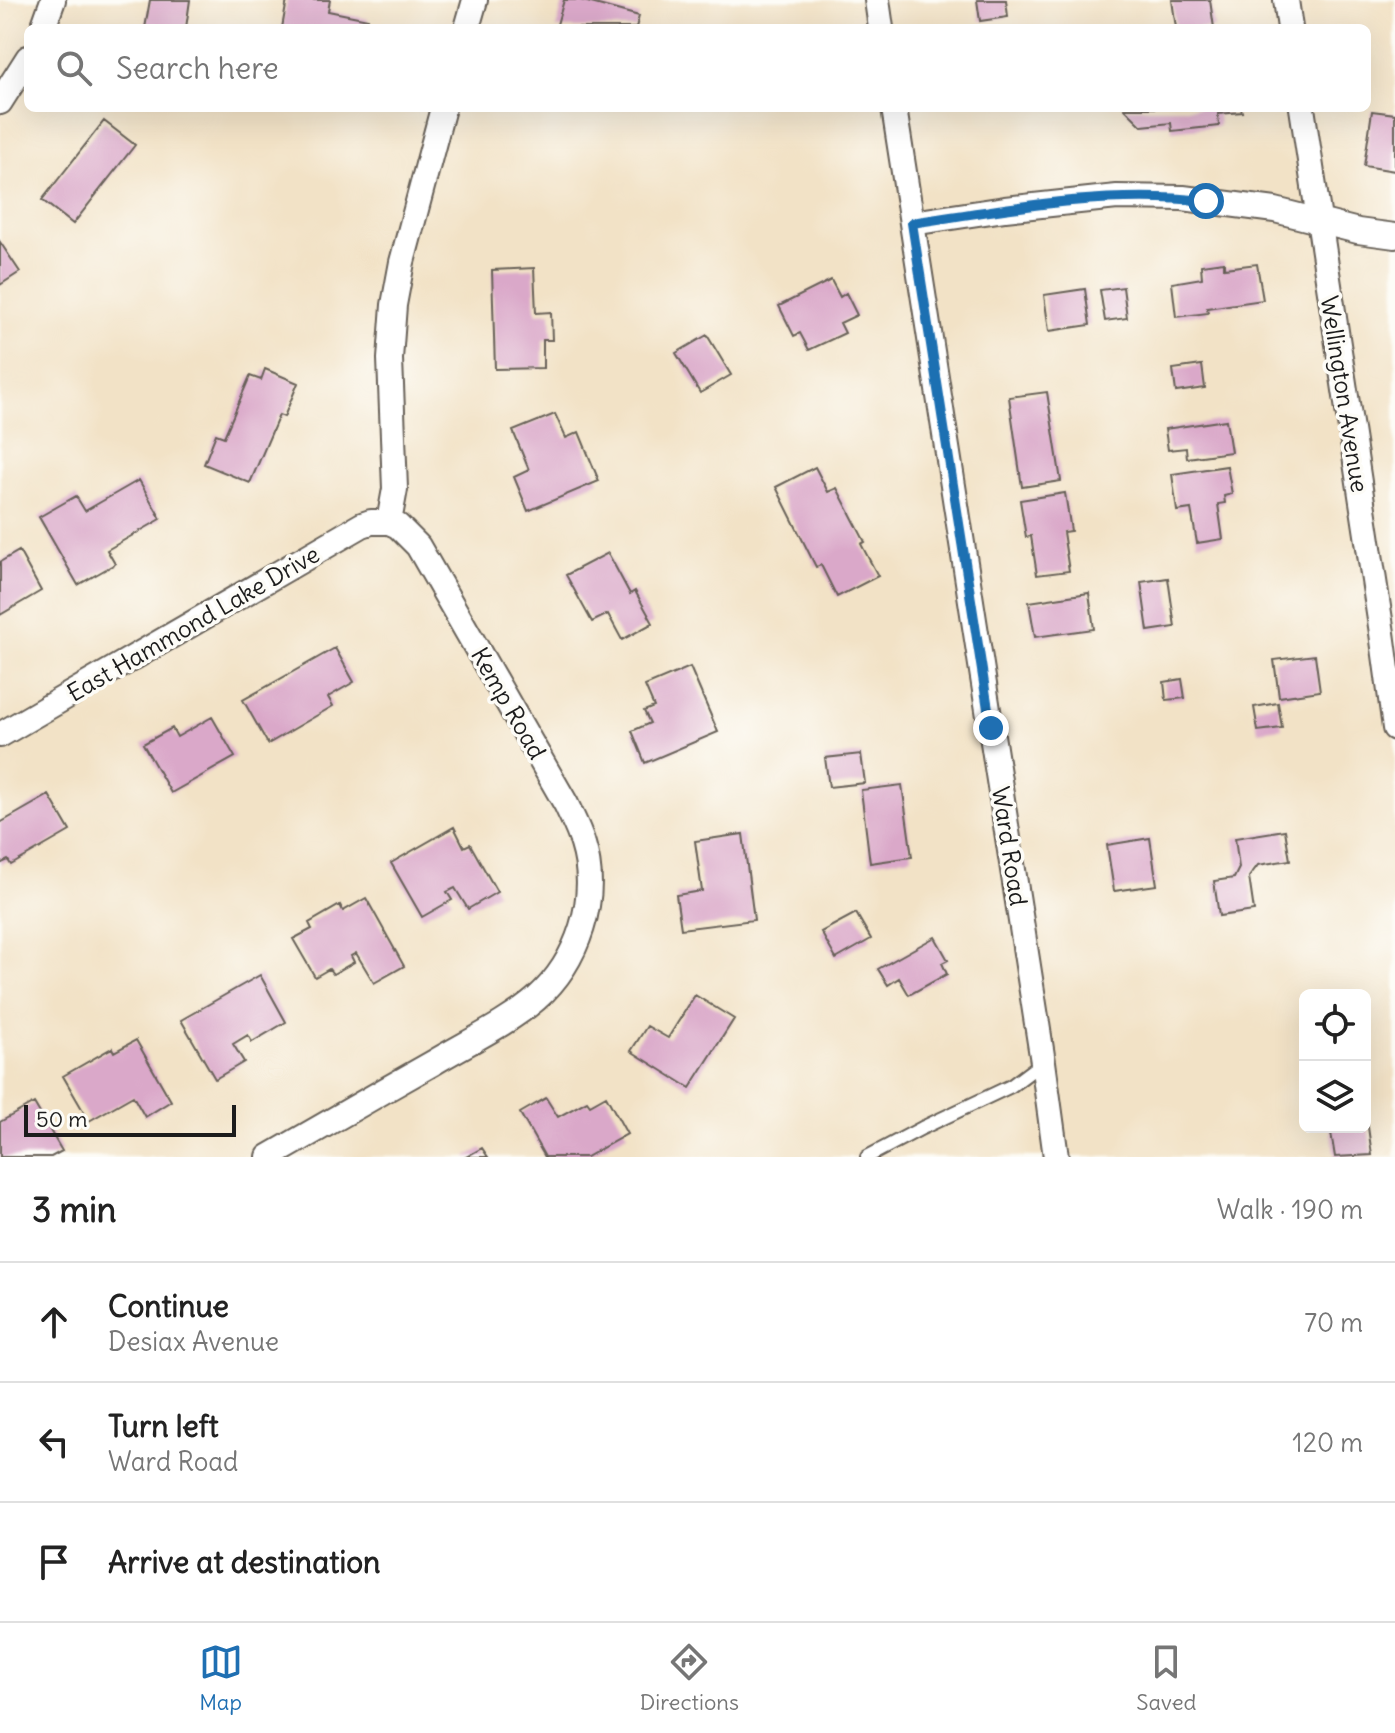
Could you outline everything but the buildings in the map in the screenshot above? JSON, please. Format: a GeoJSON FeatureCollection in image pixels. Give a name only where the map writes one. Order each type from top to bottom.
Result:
{"type":"FeatureCollection","features":[{"type":"Feature","properties":{"kind":"street"},"geometry":{"type":"LineString","coordinates":[[44,24],[53,0]]}},
{"type":"Feature","properties":{"kind":"street"},"geometry":{"type":"LineString","coordinates":[[468,24],[475,0]]}},
{"type":"Feature","properties":{"kind":"street"},"geometry":{"type":"LineString","coordinates":[[877,0],[880,24]]}},
{"type":"Feature","properties":{"kind":"street"},"geometry":{"type":"LineString","coordinates":[[1286,0],[1289,24]]}},
{"type":"Feature","properties":{"kind":"street"},"geometry":{"type":"LineString","coordinates":[[0,102],[24,64]]}},
{"type":"Feature","properties":{"kind":"street"},"geometry":{"type":"LineString","coordinates":[[389,522],[395,489],[390,359],[394,305],[402,262],[442,112]]}},
{"type":"Feature","properties":{"kind":"street","name":"Ward Road"},"geometry":{"type":"LineString","coordinates":[[895,112],[1056,1157]]}},
{"type":"Feature","properties":{"kind":"street","name":"Wellington Avenue"},"geometry":{"type":"LineString","coordinates":[[1303,112],[1318,221],[1389,634],[1395,728]]}},
{"type":"Feature","properties":{"kind":"street"},"geometry":{"type":"LineString","coordinates":[[912,223],[1117,197],[1183,198],[1275,210],[1358,231],[1395,236]]}},
{"type":"Feature","properties":{"kind":"street","name":"East Hammond Lake Drive"},"geometry":{"type":"LineString","coordinates":[[0,735],[362,525],[389,522]]}},
{"type":"Feature","properties":{"kind":"street","name":"Kemp Road"},"geometry":{"type":"LineString","coordinates":[[269,1157],[499,1025],[535,1000],[557,977],[575,947],[586,912],[588,875],[583,845],[566,804],[418,546],[398,526],[389,522]]}},
{"type":"Feature","properties":{"kind":"lane"},"geometry":{"type":"LineString","coordinates":[[867,1157],[1011,1086],[1043,1062]]}},
{"type":"Feature","properties":{"kind":"route"},"geometry":{"type":"LineString","coordinates":[[991,728],[912,223],[1117,197],[1206,201]]}}]}
